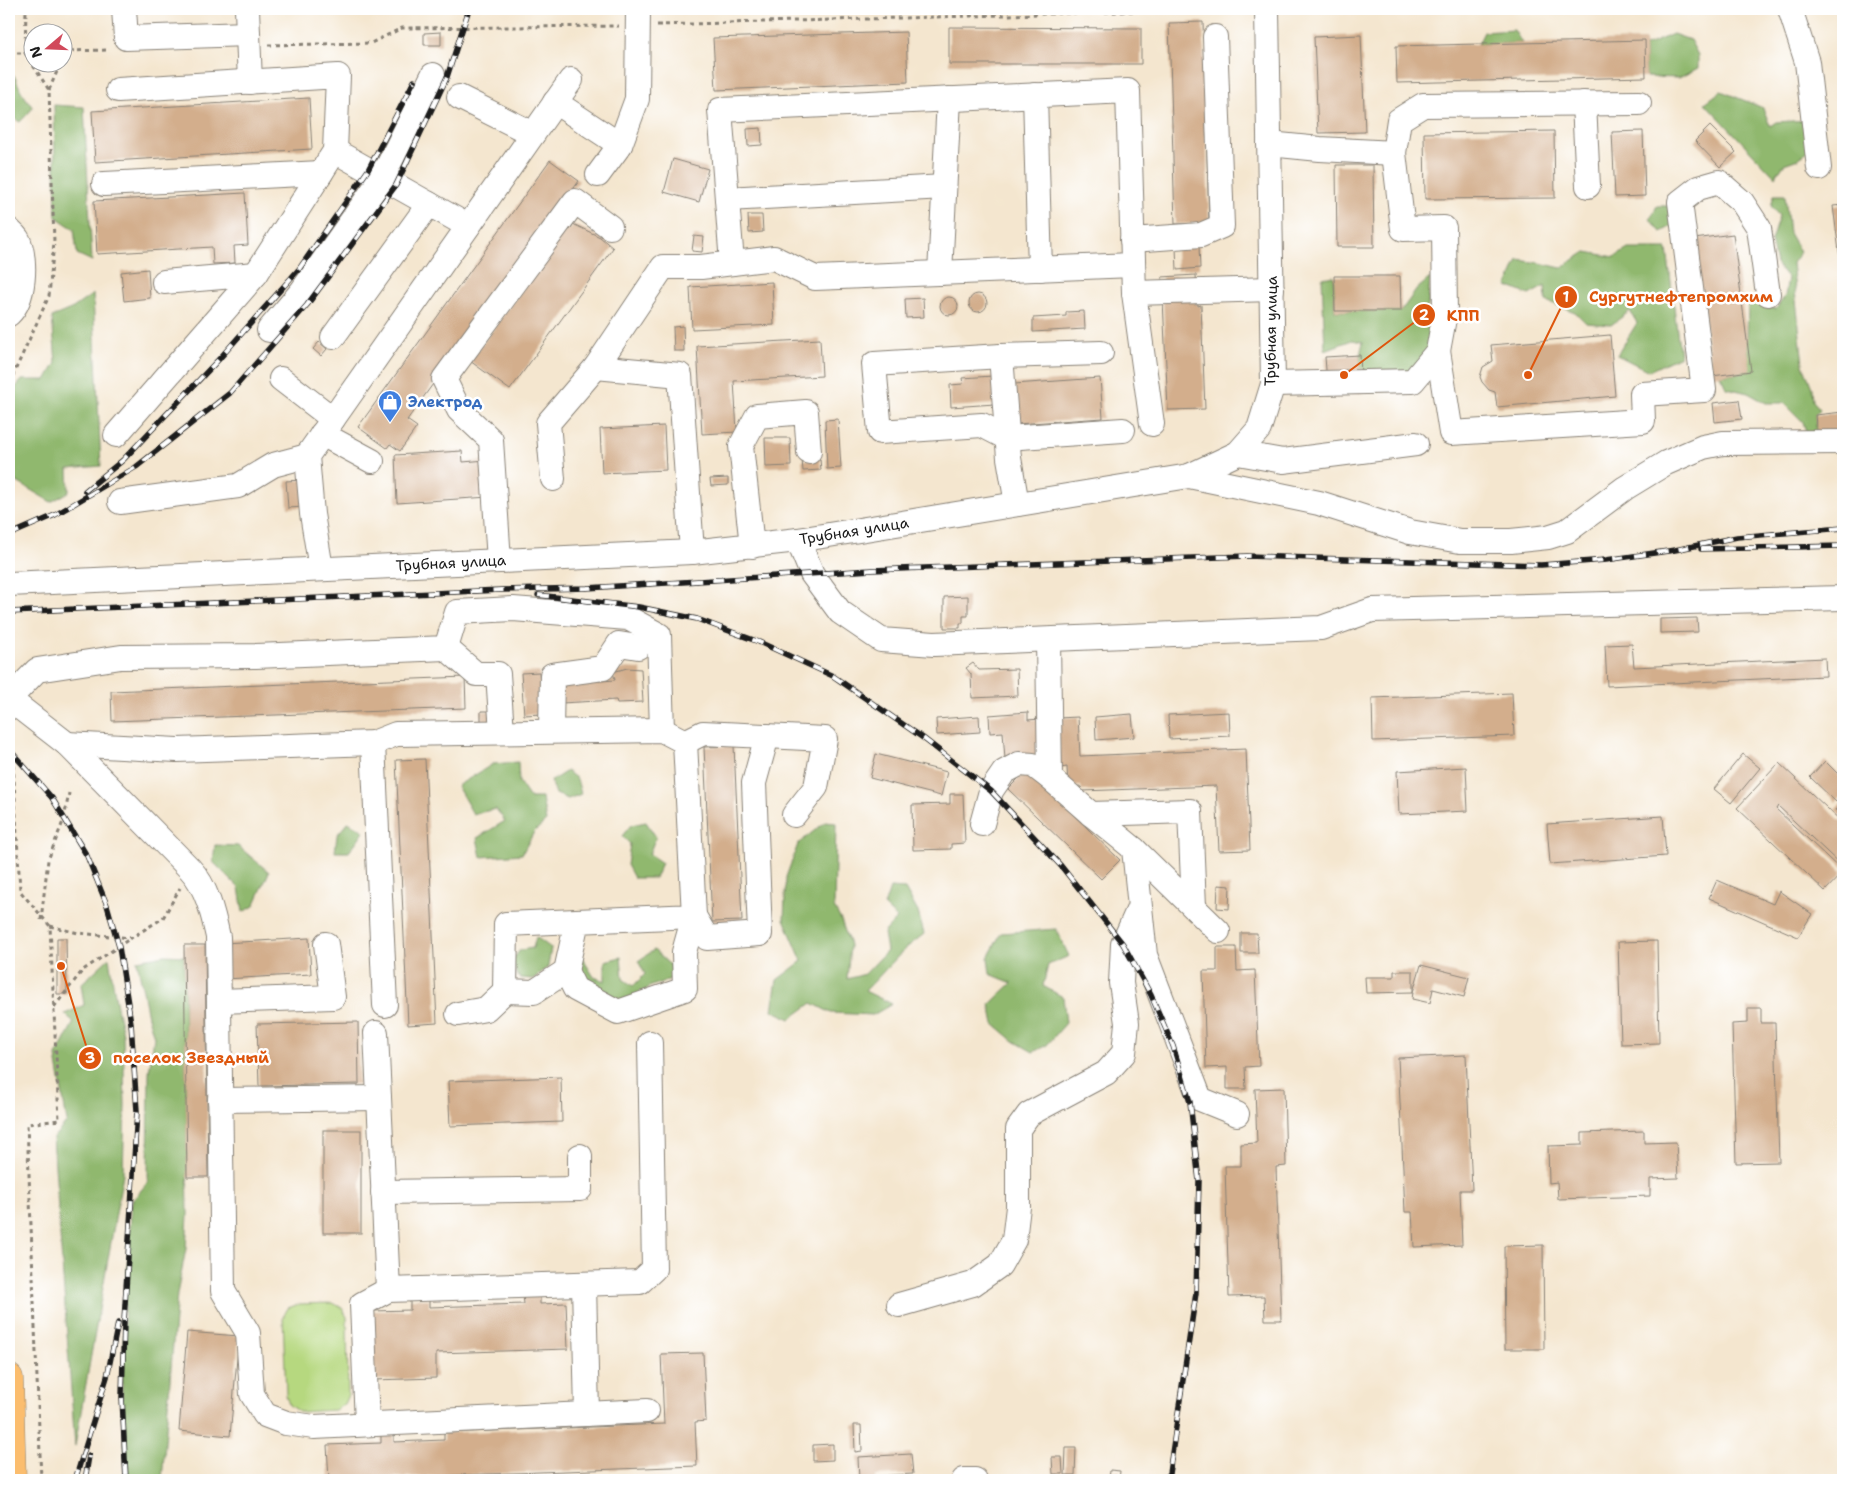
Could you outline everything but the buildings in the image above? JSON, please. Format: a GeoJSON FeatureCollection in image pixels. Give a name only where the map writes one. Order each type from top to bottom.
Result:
{"type":"FeatureCollection","features":[{"type":"Feature","properties":{"kind":"main road"},"geometry":{"type":"LineString","coordinates":[[9,1378],[12,1480]]}},
{"type":"Feature","properties":{"kind":"street"},"geometry":{"type":"LineString","coordinates":[[124,9],[126,38],[248,34]]}},
{"type":"Feature","properties":{"kind":"street"},"geometry":{"type":"LineString","coordinates":[[247,9],[250,82]]}},
{"type":"Feature","properties":{"kind":"street"},"geometry":{"type":"LineString","coordinates":[[598,175],[620,145],[637,99],[638,9]]}},
{"type":"Feature","properties":{"kind":"street","name":"Трубная улица"},"geometry":{"type":"LineString","coordinates":[[9,584],[692,552],[798,540],[1189,476],[1238,453],[1259,429],[1273,384],[1267,9]]}},
{"type":"Feature","properties":{"kind":"street"},"geometry":{"type":"LineString","coordinates":[[1790,9],[1807,62],[1819,168]]}},
{"type":"Feature","properties":{"kind":"street"},"geometry":{"type":"LineString","coordinates":[[1132,240],[1201,235],[1222,226],[1216,37]]}},
{"type":"Feature","properties":{"kind":"street"},"geometry":{"type":"LineString","coordinates":[[269,330],[302,291],[382,178],[433,75]]}},
{"type":"Feature","properties":{"kind":"street"},"geometry":{"type":"LineString","coordinates":[[116,435],[256,274],[335,151],[338,76],[118,90]]}},
{"type":"Feature","properties":{"kind":"street"},"geometry":{"type":"LineString","coordinates":[[120,502],[238,486],[273,465],[307,456],[571,80]]}},
{"type":"Feature","properties":{"kind":"street"},"geometry":{"type":"LineString","coordinates":[[732,263],[720,110],[1128,91],[1134,294],[1152,424]]}},
{"type":"Feature","properties":{"kind":"street"},"geometry":{"type":"LineString","coordinates":[[1035,95],[1040,269]]}},
{"type":"Feature","properties":{"kind":"street"},"geometry":{"type":"LineString","coordinates":[[459,97],[533,134]]}},
{"type":"Feature","properties":{"kind":"street"},"geometry":{"type":"LineString","coordinates":[[940,273],[949,99]]}},
{"type":"Feature","properties":{"kind":"street"},"geometry":{"type":"LineString","coordinates":[[555,102],[620,145]]}},
{"type":"Feature","properties":{"kind":"street"},"geometry":{"type":"LineString","coordinates":[[1584,103],[1588,186]]}},
{"type":"Feature","properties":{"kind":"street"},"geometry":{"type":"LineString","coordinates":[[1639,103],[1423,105],[1399,120],[1394,153],[1403,228],[1444,228],[1445,313],[1438,351],[1451,433],[1643,422],[1642,394],[1704,390],[1680,202],[1698,188],[1719,182],[1742,202],[1759,228],[1768,294]]}},
{"type":"Feature","properties":{"kind":"street"},"geometry":{"type":"LineString","coordinates":[[1269,144],[1320,150],[1394,153]]}},
{"type":"Feature","properties":{"kind":"street"},"geometry":{"type":"LineString","coordinates":[[335,151],[468,226]]}},
{"type":"Feature","properties":{"kind":"street"},"geometry":{"type":"LineString","coordinates":[[104,184],[321,173]]}},
{"type":"Feature","properties":{"kind":"street"},"geometry":{"type":"LineString","coordinates":[[727,199],[944,187]]}},
{"type":"Feature","properties":{"kind":"street"},"geometry":{"type":"LineString","coordinates":[[499,561],[491,440],[459,410],[444,379],[575,201],[610,227]]}},
{"type":"Feature","properties":{"kind":"street"},"geometry":{"type":"LineString","coordinates":[[333,337],[429,204]]}},
{"type":"Feature","properties":{"kind":"street"},"geometry":{"type":"LineString","coordinates":[[9,230],[19,240],[24,278],[14,309],[9,314]]}},
{"type":"Feature","properties":{"kind":"street"},"geometry":{"type":"LineString","coordinates":[[553,479],[548,423],[596,367],[663,267],[701,267],[774,258],[815,278],[1133,265]]}},
{"type":"Feature","properties":{"kind":"street"},"geometry":{"type":"LineString","coordinates":[[164,282],[256,274]]}},
{"type":"Feature","properties":{"kind":"street"},"geometry":{"type":"LineString","coordinates":[[1134,294],[1272,289]]}},
{"type":"Feature","properties":{"kind":"street"},"geometry":{"type":"LineString","coordinates":[[1273,384],[1413,381],[1438,351]]}},
{"type":"Feature","properties":{"kind":"street"},"geometry":{"type":"LineString","coordinates":[[1101,353],[1001,356],[874,364],[880,432],[982,425],[1007,438],[1123,430]]}},
{"type":"Feature","properties":{"kind":"street"},"geometry":{"type":"LineString","coordinates":[[1001,356],[1007,438],[1017,504]]}},
{"type":"Feature","properties":{"kind":"street"},"geometry":{"type":"LineString","coordinates":[[596,367],[680,375],[692,552]]}},
{"type":"Feature","properties":{"kind":"street"},"geometry":{"type":"LineString","coordinates":[[281,379],[328,427],[372,461]]}},
{"type":"Feature","properties":{"kind":"street"},"geometry":{"type":"LineString","coordinates":[[752,546],[741,446],[757,416],[806,412],[809,452]]}},
{"type":"Feature","properties":{"kind":"street"},"geometry":{"type":"LineString","coordinates":[[1189,476],[1319,503],[1410,532],[1460,541],[1512,541],[1548,537],[1567,531],[1625,488],[1666,463],[1703,447],[1723,443],[1843,442]]}},
{"type":"Feature","properties":{"kind":"street"},"geometry":{"type":"LineString","coordinates":[[1238,453],[1283,460],[1416,444]]}},
{"type":"Feature","properties":{"kind":"street"},"geometry":{"type":"LineString","coordinates":[[307,456],[312,514],[321,570]]}},
{"type":"Feature","properties":{"kind":"street"},"geometry":{"type":"LineString","coordinates":[[798,540],[812,574],[840,612],[881,640],[934,644],[1321,628],[1372,610],[1843,598]]}},
{"type":"Feature","properties":{"kind":"street"},"geometry":{"type":"LineString","coordinates":[[446,648],[457,612],[513,609],[628,618],[658,635],[662,730]]}},
{"type":"Feature","properties":{"kind":"street"},"geometry":{"type":"LineString","coordinates":[[1048,640],[1050,778]]}},
{"type":"Feature","properties":{"kind":"street"},"geometry":{"type":"LineString","coordinates":[[551,731],[552,675],[603,668],[619,644],[638,647]]}},
{"type":"Feature","properties":{"kind":"street"},"geometry":{"type":"LineString","coordinates":[[502,732],[498,674],[476,674],[446,648],[256,656],[120,657],[37,670],[9,699],[67,744],[196,875],[212,908],[218,937],[223,1291],[248,1333],[252,1394],[265,1415],[286,1423],[314,1427],[647,1411]]}},
{"type":"Feature","properties":{"kind":"street"},"geometry":{"type":"LineString","coordinates":[[67,744],[177,750],[373,743],[396,734],[662,730],[685,742]]}},
{"type":"Feature","properties":{"kind":"street"},"geometry":{"type":"LineString","coordinates":[[685,742],[703,733],[825,739],[816,787],[794,815]]}},
{"type":"Feature","properties":{"kind":"street"},"geometry":{"type":"LineString","coordinates":[[694,916],[707,938],[760,934],[754,783],[767,736]]}},
{"type":"Feature","properties":{"kind":"street"},"geometry":{"type":"LineString","coordinates":[[577,921],[566,971],[575,989],[618,1012],[685,989],[684,952],[694,916],[685,742]]}},
{"type":"Feature","properties":{"kind":"street"},"geometry":{"type":"LineString","coordinates":[[373,743],[385,1005]]}},
{"type":"Feature","properties":{"kind":"street"},"geometry":{"type":"LineString","coordinates":[[982,824],[991,791],[1004,772],[1018,764],[1033,765],[1090,814],[1134,848],[1218,931]]}},
{"type":"Feature","properties":{"kind":"street"},"geometry":{"type":"LineString","coordinates":[[1090,814],[1190,811],[1194,907]]}},
{"type":"Feature","properties":{"kind":"street"},"geometry":{"type":"LineString","coordinates":[[1134,848],[1145,955],[1200,1099],[1237,1114]]}},
{"type":"Feature","properties":{"kind":"street"},"geometry":{"type":"LineString","coordinates":[[900,1304],[973,1284],[1000,1265],[1014,1240],[1018,1207],[1018,1129],[1028,1114],[1106,1073],[1124,1053],[1127,1023],[1121,983],[1123,944],[1139,908]]}},
{"type":"Feature","properties":{"kind":"street"},"geometry":{"type":"LineString","coordinates":[[505,991],[506,924],[694,916]]}},
{"type":"Feature","properties":{"kind":"street"},"geometry":{"type":"LineString","coordinates":[[219,1001],[333,997],[326,944]]}},
{"type":"Feature","properties":{"kind":"street"},"geometry":{"type":"LineString","coordinates":[[458,1014],[486,1009],[505,991],[534,992],[566,971]]}},
{"type":"Feature","properties":{"kind":"street"},"geometry":{"type":"LineString","coordinates":[[376,1033],[388,1290]]}},
{"type":"Feature","properties":{"kind":"street"},"geometry":{"type":"LineString","coordinates":[[367,1424],[362,1304],[388,1290],[640,1282],[654,1270],[650,1043]]}},
{"type":"Feature","properties":{"kind":"street"},"geometry":{"type":"LineString","coordinates":[[220,1100],[379,1098]]}},
{"type":"Feature","properties":{"kind":"street"},"geometry":{"type":"LineString","coordinates":[[383,1192],[580,1189],[580,1156]]}},
{"type":"Feature","properties":{"kind":"street"},"geometry":{"type":"LineString","coordinates":[[584,1284],[587,1414]]}},
{"type":"Feature","properties":{"kind":"street"},"geometry":{"type":"LineString","coordinates":[[964,1480],[976,1480]]}},
{"type":"Feature","properties":{"kind":"path"},"geometry":{"type":"LineString","coordinates":[[26,9],[26,22]]}},
{"type":"Feature","properties":{"kind":"path"},"geometry":{"type":"LineString","coordinates":[[9,53],[22,53]]}},
{"type":"Feature","properties":{"kind":"path"},"geometry":{"type":"LineString","coordinates":[[37,72],[49,90]]}},
{"type":"Feature","properties":{"kind":"path"},"geometry":{"type":"LineString","coordinates":[[9,384],[48,296],[54,242],[49,90],[57,72]]}},
{"type":"Feature","properties":{"kind":"path"},"geometry":{"type":"LineString","coordinates":[[9,699],[20,891],[41,918],[50,926],[78,933],[131,938]]}},
{"type":"Feature","properties":{"kind":"path"},"geometry":{"type":"LineString","coordinates":[[41,918],[48,860],[64,819],[69,793]]}},
{"type":"Feature","properties":{"kind":"path"},"geometry":{"type":"LineString","coordinates":[[54,1007],[83,970],[163,918],[190,869]]}},
{"type":"Feature","properties":{"kind":"path"},"geometry":{"type":"LineString","coordinates":[[41,1480],[27,1124],[59,1120],[50,926]]}},
{"type":"Feature","properties":{"kind":"green space"},"geometry":{"type":"Polygon","coordinates":[[[1514,30],[1522,43],[1478,44],[1484,32],[1514,30]]]}},
{"type":"Feature","properties":{"kind":"green space"},"geometry":{"type":"Polygon","coordinates":[[[1673,34],[1690,40],[1698,55],[1698,68],[1679,78],[1646,77],[1645,46],[1673,34]]]}},
{"type":"Feature","properties":{"kind":"green space"},"geometry":{"type":"Polygon","coordinates":[[[14,75],[21,91],[33,108],[20,122],[9,115],[9,79],[14,75]]]}},
{"type":"Feature","properties":{"kind":"green space"},"geometry":{"type":"Polygon","coordinates":[[[1721,91],[1763,108],[1770,126],[1776,122],[1808,120],[1812,149],[1798,159],[1784,164],[1775,177],[1705,103],[1721,91]]]}},
{"type":"Feature","properties":{"kind":"green space"},"geometry":{"type":"Polygon","coordinates":[[[54,105],[84,107],[92,261],[77,254],[74,229],[56,217],[54,105]]]}},
{"type":"Feature","properties":{"kind":"green space"},"geometry":{"type":"Polygon","coordinates":[[[1774,195],[1785,195],[1789,233],[1800,252],[1792,263],[1803,364],[1812,388],[1813,401],[1820,409],[1815,415],[1817,437],[1808,438],[1803,422],[1784,403],[1766,403],[1748,393],[1727,388],[1720,375],[1750,371],[1747,342],[1748,302],[1754,297],[1765,307],[1776,309],[1785,296],[1788,278],[1776,264],[1771,241],[1779,216],[1771,206],[1774,195]]]}},
{"type":"Feature","properties":{"kind":"green space"},"geometry":{"type":"Polygon","coordinates":[[[1657,206],[1670,206],[1672,226],[1661,232],[1650,219],[1657,206]]]}},
{"type":"Feature","properties":{"kind":"green space"},"geometry":{"type":"Polygon","coordinates":[[[1628,249],[1667,249],[1680,356],[1649,371],[1617,355],[1637,323],[1630,311],[1611,325],[1586,323],[1575,312],[1546,301],[1545,286],[1529,295],[1507,286],[1518,260],[1561,268],[1586,252],[1615,257],[1628,249]]]}},
{"type":"Feature","properties":{"kind":"green space"},"geometry":{"type":"Polygon","coordinates":[[[1334,276],[1335,311],[1401,311],[1417,289],[1430,278],[1428,306],[1418,321],[1431,321],[1430,355],[1408,374],[1369,376],[1361,368],[1360,355],[1363,342],[1352,340],[1325,350],[1322,278],[1334,276]]]}},
{"type":"Feature","properties":{"kind":"green space"},"geometry":{"type":"Polygon","coordinates":[[[93,294],[101,466],[68,469],[69,492],[51,502],[12,479],[9,466],[9,395],[22,380],[46,380],[56,363],[52,317],[73,308],[93,294]]]}},
{"type":"Feature","properties":{"kind":"green space"},"geometry":{"type":"Polygon","coordinates":[[[518,762],[519,782],[530,798],[542,798],[546,821],[534,832],[522,854],[481,857],[477,838],[505,821],[496,809],[473,814],[457,786],[493,764],[518,762]]]}},
{"type":"Feature","properties":{"kind":"green space"},"geometry":{"type":"Polygon","coordinates":[[[567,771],[577,779],[581,794],[568,799],[556,794],[551,781],[567,771]]]}},
{"type":"Feature","properties":{"kind":"green space"},"geometry":{"type":"Polygon","coordinates":[[[348,822],[364,831],[349,852],[335,852],[337,835],[348,822]]]}},
{"type":"Feature","properties":{"kind":"green space"},"geometry":{"type":"Polygon","coordinates":[[[646,822],[656,837],[649,854],[662,863],[655,878],[634,878],[627,865],[630,844],[622,836],[631,825],[646,822]]]}},
{"type":"Feature","properties":{"kind":"green space"},"geometry":{"type":"Polygon","coordinates":[[[825,822],[836,823],[834,907],[850,945],[847,979],[865,974],[887,951],[884,933],[897,918],[884,906],[890,888],[905,889],[918,912],[924,934],[905,949],[865,991],[892,1004],[873,1015],[831,1013],[812,1003],[790,1019],[772,1010],[777,980],[802,961],[784,919],[786,877],[798,844],[825,822]]]}},
{"type":"Feature","properties":{"kind":"green space"},"geometry":{"type":"Polygon","coordinates":[[[215,845],[238,846],[269,872],[254,906],[243,912],[239,888],[213,862],[215,845]]]}},
{"type":"Feature","properties":{"kind":"green space"},"geometry":{"type":"Polygon","coordinates":[[[1056,929],[1069,956],[1048,965],[1043,986],[1063,997],[1066,1023],[1047,1045],[1033,1052],[1014,1041],[994,1024],[990,1004],[1012,983],[990,974],[988,958],[1001,933],[1056,929]]]}},
{"type":"Feature","properties":{"kind":"green space"},"geometry":{"type":"Polygon","coordinates":[[[536,937],[551,948],[548,967],[533,979],[519,978],[511,962],[520,950],[533,948],[536,937]]]}},
{"type":"Feature","properties":{"kind":"green space"},"geometry":{"type":"Polygon","coordinates":[[[654,950],[671,966],[673,978],[649,987],[635,1000],[610,1001],[576,976],[581,956],[594,977],[605,981],[605,961],[621,957],[623,979],[633,986],[645,974],[638,961],[654,950]]]}},
{"type":"Feature","properties":{"kind":"green space"},"geometry":{"type":"Polygon","coordinates":[[[165,955],[184,956],[188,1215],[186,1249],[177,1294],[162,1480],[126,1480],[122,1390],[125,1301],[132,1201],[148,1182],[149,1072],[154,1037],[148,1017],[137,960],[165,955]]]}},
{"type":"Feature","properties":{"kind":"green space"},"geometry":{"type":"Polygon","coordinates":[[[109,958],[123,1034],[125,1105],[123,1174],[75,1446],[53,1138],[67,1122],[56,1056],[74,1022],[65,1014],[84,1005],[81,984],[109,958]]]}},
{"type":"Feature","properties":{"kind":"green space"},"geometry":{"type":"Polygon","coordinates":[[[333,1303],[342,1308],[347,1317],[348,1395],[344,1404],[335,1410],[299,1412],[289,1405],[286,1395],[283,1317],[288,1308],[299,1304],[333,1303]]]}},
{"type":"Feature","properties":{"kind":"railway"},"geometry":{"type":"LineString","coordinates":[[9,535],[55,515],[136,467],[230,393],[307,305],[396,185],[447,77],[469,9]]}},
{"type":"Feature","properties":{"kind":"railway"},"geometry":{"type":"LineString","coordinates":[[85,491],[123,460],[220,358],[299,269],[368,170],[414,81]]}},
{"type":"Feature","properties":{"kind":"railway"},"geometry":{"type":"LineString","coordinates":[[9,612],[501,590],[587,588],[872,570],[1247,556],[1541,565],[1606,560],[1675,550],[1737,537],[1843,528]]}},
{"type":"Feature","properties":{"kind":"railway"},"geometry":{"type":"LineString","coordinates":[[1701,549],[1843,546]]}},
{"type":"Feature","properties":{"kind":"railway"},"geometry":{"type":"LineString","coordinates":[[538,595],[639,607],[697,619],[759,642],[833,676],[923,738],[991,791],[1061,866],[1123,944],[1151,995],[1173,1046],[1190,1102],[1199,1181],[1196,1293],[1168,1480]]}},
{"type":"Feature","properties":{"kind":"railway"},"geometry":{"type":"LineString","coordinates":[[9,749],[52,798],[87,856],[107,905],[119,947],[131,1023],[137,1111],[124,1321],[122,1397],[126,1480]]}},
{"type":"Feature","properties":{"kind":"railway"},"geometry":{"type":"LineString","coordinates":[[75,1480],[107,1377],[118,1323]]}},
{"type":"Feature","properties":{"kind":"railway"},"geometry":{"type":"LineString","coordinates":[[85,1480],[89,1456]]}},
{"type":"Feature","properties":{"kind":"place","name":"КПП"},"geometry":{"type":"Point","coordinates":[1344,375]}},
{"type":"Feature","properties":{"kind":"place","name":"Сургутнефтепромхим"},"geometry":{"type":"Point","coordinates":[1528,375]}},
{"type":"Feature","properties":{"kind":"place","name":"Электрод"},"geometry":{"type":"Point","coordinates":[390,423]}},
{"type":"Feature","properties":{"kind":"place","name":"поселок Звездный"},"geometry":{"type":"Point","coordinates":[61,966]}}]}
